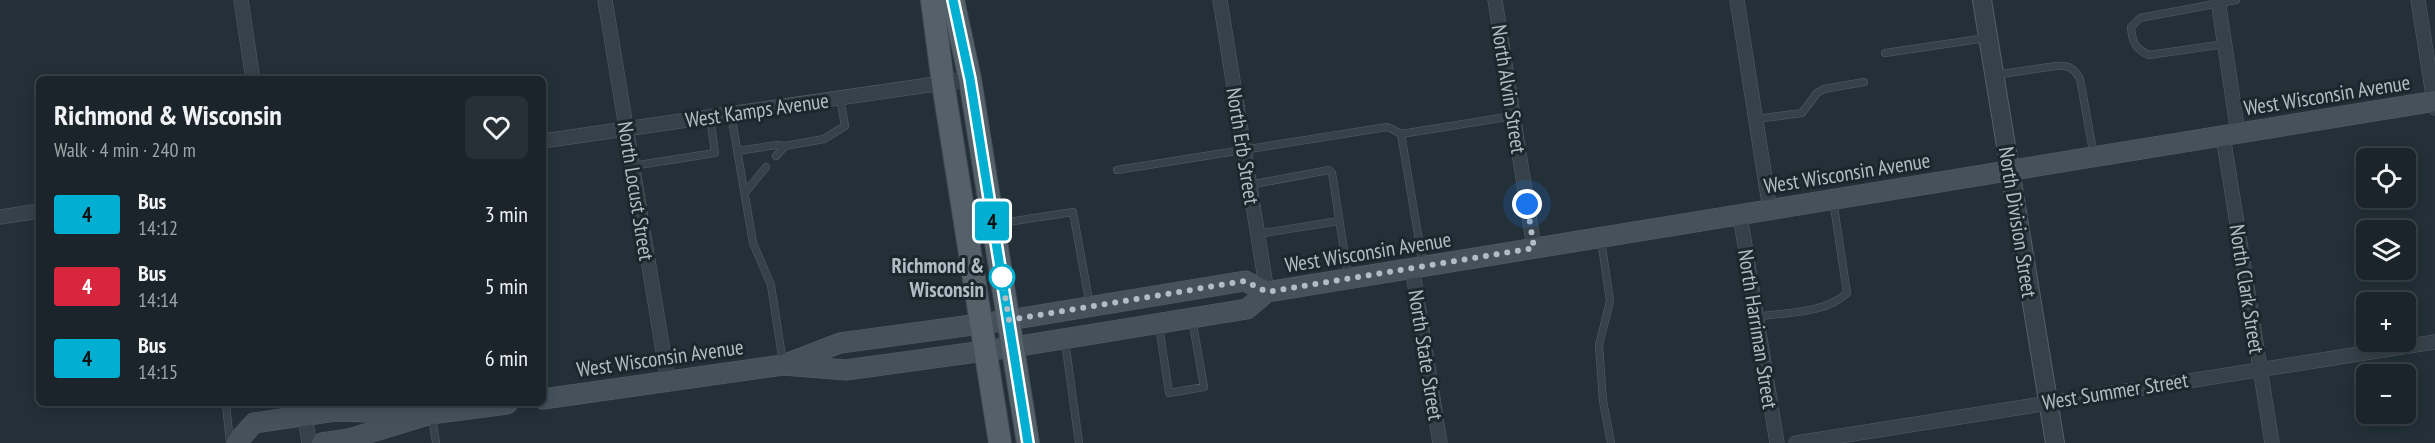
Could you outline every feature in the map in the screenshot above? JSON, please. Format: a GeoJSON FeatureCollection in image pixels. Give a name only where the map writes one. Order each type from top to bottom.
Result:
{"type":"FeatureCollection","features":[{"type":"Feature","properties":{"kind":"main road"},"geometry":{"type":"LineString","coordinates":[[932,0],[1000,443]]}},
{"type":"Feature","properties":{"kind":"main road"},"geometry":{"type":"LineString","coordinates":[[953,0],[970,79],[1028,443]]}},
{"type":"Feature","properties":{"kind":"main road","name":"West Wisconsin Avenue"},"geometry":{"type":"LineString","coordinates":[[546,399],[783,365],[846,370],[1013,347],[1247,309],[1267,292],[2231,135],[2434,105]]}},
{"type":"Feature","properties":{"kind":"main road","name":"West Wisconsin Avenue"},"geometry":{"type":"LineString","coordinates":[[783,365],[840,343],[1009,320],[1245,281],[1267,292]]}},
{"type":"Feature","properties":{"kind":"main road"},"geometry":{"type":"LineString","coordinates":[[322,443],[349,439],[362,427],[481,406]]}},
{"type":"Feature","properties":{"kind":"main road"},"geometry":{"type":"LineString","coordinates":[[233,443],[254,423],[304,410],[345,410],[362,427]]}},
{"type":"Feature","properties":{"kind":"street"},"geometry":{"type":"LineString","coordinates":[[241,0],[253,76]]}},
{"type":"Feature","properties":{"kind":"street","name":"North Locust Street"},"geometry":{"type":"LineString","coordinates":[[605,0],[668,381]]}},
{"type":"Feature","properties":{"kind":"street","name":"North Erb Street"},"geometry":{"type":"LineString","coordinates":[[1220,0],[1267,292]]}},
{"type":"Feature","properties":{"kind":"street","name":"North Alvin Street"},"geometry":{"type":"LineString","coordinates":[[1495,0],[1534,248]]}},
{"type":"Feature","properties":{"kind":"street"},"geometry":{"type":"LineString","coordinates":[[1737,0],[1770,210]]}},
{"type":"Feature","properties":{"kind":"street","name":"North Division Street"},"geometry":{"type":"LineString","coordinates":[[1982,0],[2055,443]]}},
{"type":"Feature","properties":{"kind":"street"},"geometry":{"type":"LineString","coordinates":[[2418,0],[2434,105]]}},
{"type":"Feature","properties":{"kind":"street","name":"North Clark Street"},"geometry":{"type":"LineString","coordinates":[[2218,1],[2225,44],[2231,135],[2260,369],[2272,443]]}},
{"type":"Feature","properties":{"kind":"street","name":"West Kamps Avenue"},"geometry":{"type":"LineString","coordinates":[[546,141],[970,79]]}},
{"type":"Feature","properties":{"kind":"street"},"geometry":{"type":"LineString","coordinates":[[0,217],[36,211]]}},
{"type":"Feature","properties":{"kind":"street","name":"North Harriman Street"},"geometry":{"type":"LineString","coordinates":[[1740,215],[1776,443]]}},
{"type":"Feature","properties":{"kind":"street","name":"North State Street"},"geometry":{"type":"LineString","coordinates":[[1418,267],[1440,443]]}},
{"type":"Feature","properties":{"kind":"street","name":"West Summer Street"},"geometry":{"type":"LineString","coordinates":[[1796,443],[2435,342]]}},
{"type":"Feature","properties":{"kind":"street"},"geometry":{"type":"LineString","coordinates":[[304,410],[309,443]]}},
{"type":"Feature","properties":{"kind":"lane"},"geometry":{"type":"LineString","coordinates":[[2225,44],[2149,55],[2140,51],[2132,40],[2132,27],[2139,18],[2218,1],[2236,0]]}},
{"type":"Feature","properties":{"kind":"lane"},"geometry":{"type":"LineString","coordinates":[[1885,53],[1988,37]]}},
{"type":"Feature","properties":{"kind":"lane"},"geometry":{"type":"LineString","coordinates":[[1994,75],[2066,65],[2075,69],[2080,79],[2094,157]]}},
{"type":"Feature","properties":{"kind":"lane"},"geometry":{"type":"LineString","coordinates":[[1756,119],[1802,113],[1817,93],[1824,89],[1864,81]]}},
{"type":"Feature","properties":{"kind":"lane"},"geometry":{"type":"LineString","coordinates":[[737,151],[824,139],[845,126],[840,98]]}},
{"type":"Feature","properties":{"kind":"lane"},"geometry":{"type":"LineString","coordinates":[[731,114],[753,243],[766,268],[771,285],[783,365]]}},
{"type":"Feature","properties":{"kind":"lane"},"geometry":{"type":"LineString","coordinates":[[1117,170],[1388,128],[1401,134],[1513,116]]}},
{"type":"Feature","properties":{"kind":"lane"},"geometry":{"type":"LineString","coordinates":[[632,166],[716,153],[710,117]]}},
{"type":"Feature","properties":{"kind":"lane"},"geometry":{"type":"LineString","coordinates":[[1401,134],[1418,267]]}},
{"type":"Feature","properties":{"kind":"lane"},"geometry":{"type":"LineString","coordinates":[[776,156],[785,146]]}},
{"type":"Feature","properties":{"kind":"lane"},"geometry":{"type":"LineString","coordinates":[[745,194],[766,167]]}},
{"type":"Feature","properties":{"kind":"lane"},"geometry":{"type":"LineString","coordinates":[[1249,185],[1329,170],[1332,173],[1348,279]]}},
{"type":"Feature","properties":{"kind":"lane"},"geometry":{"type":"LineString","coordinates":[[1756,317],[1837,303],[1847,293],[1832,200]]}},
{"type":"Feature","properties":{"kind":"lane"},"geometry":{"type":"LineString","coordinates":[[993,224],[1073,212],[1090,306]]}},
{"type":"Feature","properties":{"kind":"lane"},"geometry":{"type":"LineString","coordinates":[[1257,234],[1339,221]]}},
{"type":"Feature","properties":{"kind":"lane"},"geometry":{"type":"LineString","coordinates":[[1600,238],[1610,301],[1599,345],[1603,401],[1611,443]]}},
{"type":"Feature","properties":{"kind":"lane"},"geometry":{"type":"LineString","coordinates":[[1158,323],[1170,393],[1204,387],[1192,318]]}},
{"type":"Feature","properties":{"kind":"lane"},"geometry":{"type":"LineString","coordinates":[[1064,339],[1079,443]]}},
{"type":"Feature","properties":{"kind":"lane"},"geometry":{"type":"LineString","coordinates":[[226,406],[233,443]]}},
{"type":"Feature","properties":{"kind":"lane"},"geometry":{"type":"LineString","coordinates":[[431,414],[436,443]]}},
{"type":"Feature","properties":{"kind":"bus line","name":"4"},"geometry":{"type":"LineString","coordinates":[[953,0],[970,79],[1028,443]]}},
{"type":"Feature","properties":{"kind":"place","name":"Richmond & Wisconsin"},"geometry":{"type":"Point","coordinates":[1002,277]}},
{"type":"Feature","properties":{"kind":"route"},"geometry":{"type":"LineString","coordinates":[[1002,277],[1009,320],[1245,281],[1267,292],[1534,248],[1527,204]]}}]}
